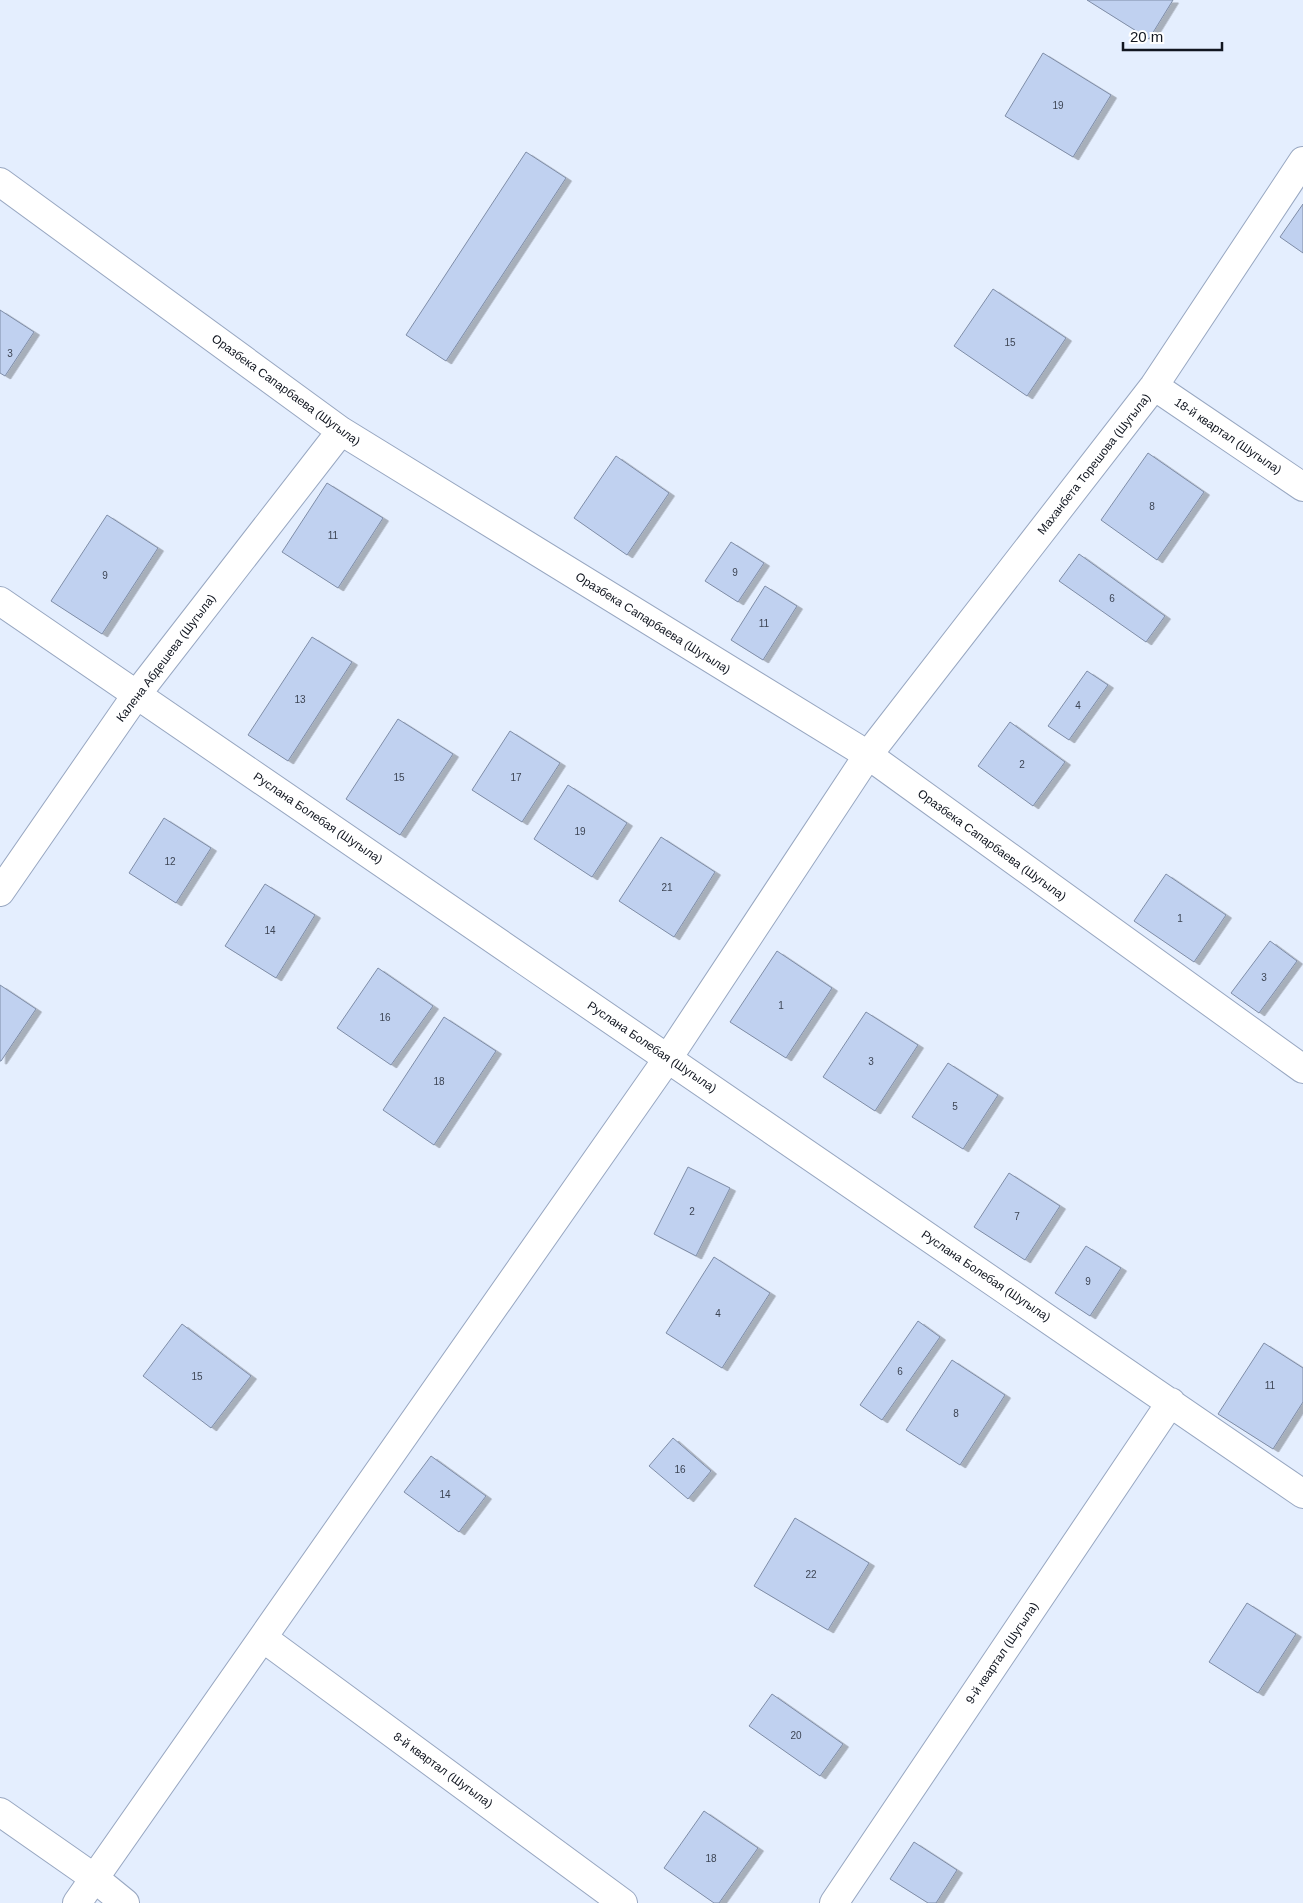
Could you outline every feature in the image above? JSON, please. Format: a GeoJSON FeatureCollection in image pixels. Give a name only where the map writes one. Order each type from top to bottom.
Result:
{"type":"FeatureCollection","features":[{"type":"Feature","properties":{"kind":"street","name":"Маханбета Торешова (Шугыла)"},"geometry":{"type":"LineString","coordinates":[[77,1903],[668,1058],[868,756],[1154,386],[1303,160]]}},
{"type":"Feature","properties":{"kind":"street","name":"Оразбека Сапарбаева (Шугыла)"},"geometry":{"type":"LineString","coordinates":[[0,182],[341,431],[868,756],[1303,1069]]}},
{"type":"Feature","properties":{"kind":"street","name":"18-й квартал (Шугыла)"},"geometry":{"type":"LineString","coordinates":[[1154,386],[1303,487]]}},
{"type":"Feature","properties":{"kind":"street","name":"Калена Абдешева (Шугыла)"},"geometry":{"type":"LineString","coordinates":[[0,892],[137,694],[341,431]]}},
{"type":"Feature","properties":{"kind":"street","name":"Руслана Болебая (Шугыла)"},"geometry":{"type":"LineString","coordinates":[[0,601],[1303,1494]]}},
{"type":"Feature","properties":{"kind":"street","name":"9-й квартал (Шугыла)"},"geometry":{"type":"LineString","coordinates":[[834,1903],[1171,1402]]}},
{"type":"Feature","properties":{"kind":"street","name":"8-й квартал (Шугыла)"},"geometry":{"type":"LineString","coordinates":[[263,1638],[623,1903]]}},
{"type":"Feature","properties":{"kind":"street"},"geometry":{"type":"LineString","coordinates":[[0,1812],[125,1903]]}},
{"type":"Feature","properties":{"kind":"building"},"geometry":{"type":"Polygon","coordinates":[[[1087,0],[1173,0],[1149,39],[1087,0]]]}},
{"type":"Feature","properties":{"kind":"building"},"geometry":{"type":"Polygon","coordinates":[[[1043,53],[1111,95],[1073,157],[1005,116],[1043,53]]]}},
{"type":"Feature","properties":{"kind":"building"},"geometry":{"type":"Polygon","coordinates":[[[526,152],[566,178],[446,361],[406,335],[526,152]]]}},
{"type":"Feature","properties":{"kind":"building"},"geometry":{"type":"Polygon","coordinates":[[[1303,204],[1303,253],[1280,237],[1303,204]]]}},
{"type":"Feature","properties":{"kind":"building"},"geometry":{"type":"Polygon","coordinates":[[[993,289],[1066,338],[1027,396],[954,346],[993,289]]]}},
{"type":"Feature","properties":{"kind":"building"},"geometry":{"type":"Polygon","coordinates":[[[0,310],[34,332],[5,376],[0,373],[0,310]]]}},
{"type":"Feature","properties":{"kind":"building"},"geometry":{"type":"Polygon","coordinates":[[[1148,453],[1204,492],[1157,560],[1101,520],[1148,453]]]}},
{"type":"Feature","properties":{"kind":"building"},"geometry":{"type":"Polygon","coordinates":[[[616,456],[669,493],[627,555],[574,518],[616,456]]]}},
{"type":"Feature","properties":{"kind":"building"},"geometry":{"type":"Polygon","coordinates":[[[327,483],[383,518],[338,588],[282,552],[327,483]]]}},
{"type":"Feature","properties":{"kind":"building"},"geometry":{"type":"Polygon","coordinates":[[[107,515],[158,548],[102,634],[51,601],[107,515]]]}},
{"type":"Feature","properties":{"kind":"building"},"geometry":{"type":"Polygon","coordinates":[[[731,542],[764,563],[738,602],[705,581],[731,542]]]}},
{"type":"Feature","properties":{"kind":"building"},"geometry":{"type":"Polygon","coordinates":[[[1079,554],[1165,616],[1146,642],[1059,581],[1079,554]]]}},
{"type":"Feature","properties":{"kind":"building"},"geometry":{"type":"Polygon","coordinates":[[[765,586],[797,606],[763,660],[731,640],[765,586]]]}},
{"type":"Feature","properties":{"kind":"building"},"geometry":{"type":"Polygon","coordinates":[[[312,637],[352,662],[288,761],[248,735],[312,637]]]}},
{"type":"Feature","properties":{"kind":"building"},"geometry":{"type":"Polygon","coordinates":[[[1087,671],[1108,685],[1069,740],[1048,726],[1087,671]]]}},
{"type":"Feature","properties":{"kind":"building"},"geometry":{"type":"Polygon","coordinates":[[[398,719],[453,754],[400,835],[346,799],[398,719]]]}},
{"type":"Feature","properties":{"kind":"building"},"geometry":{"type":"Polygon","coordinates":[[[1010,722],[1065,762],[1033,806],[978,766],[1010,722]]]}},
{"type":"Feature","properties":{"kind":"building"},"geometry":{"type":"Polygon","coordinates":[[[510,731],[560,763],[522,822],[472,790],[510,731]]]}},
{"type":"Feature","properties":{"kind":"building"},"geometry":{"type":"Polygon","coordinates":[[[568,785],[627,823],[592,877],[534,839],[568,785]]]}},
{"type":"Feature","properties":{"kind":"building"},"geometry":{"type":"Polygon","coordinates":[[[164,818],[211,848],[176,903],[129,873],[164,818]]]}},
{"type":"Feature","properties":{"kind":"building"},"geometry":{"type":"Polygon","coordinates":[[[661,837],[715,872],[674,937],[619,901],[661,837]]]}},
{"type":"Feature","properties":{"kind":"building"},"geometry":{"type":"Polygon","coordinates":[[[1166,874],[1226,915],[1194,962],[1134,921],[1166,874]]]}},
{"type":"Feature","properties":{"kind":"building"},"geometry":{"type":"Polygon","coordinates":[[[265,884],[315,915],[276,978],[225,946],[265,884]]]}},
{"type":"Feature","properties":{"kind":"building"},"geometry":{"type":"Polygon","coordinates":[[[1270,941],[1297,961],[1259,1013],[1231,993],[1270,941]]]}},
{"type":"Feature","properties":{"kind":"building"},"geometry":{"type":"Polygon","coordinates":[[[777,951],[832,988],[786,1058],[730,1022],[777,951]]]}},
{"type":"Feature","properties":{"kind":"building"},"geometry":{"type":"Polygon","coordinates":[[[378,968],[433,1006],[391,1065],[337,1028],[378,968]]]}},
{"type":"Feature","properties":{"kind":"building"},"geometry":{"type":"Polygon","coordinates":[[[0,985],[36,1009],[1,1061],[0,1061],[0,985]]]}},
{"type":"Feature","properties":{"kind":"building"},"geometry":{"type":"Polygon","coordinates":[[[866,1012],[918,1045],[875,1111],[823,1077],[866,1012]]]}},
{"type":"Feature","properties":{"kind":"building"},"geometry":{"type":"Polygon","coordinates":[[[444,1017],[496,1051],[434,1145],[383,1110],[444,1017]]]}},
{"type":"Feature","properties":{"kind":"building"},"geometry":{"type":"Polygon","coordinates":[[[948,1063],[998,1095],[963,1149],[912,1117],[948,1063]]]}},
{"type":"Feature","properties":{"kind":"building"},"geometry":{"type":"Polygon","coordinates":[[[688,1167],[730,1188],[696,1256],[654,1234],[688,1167]]]}},
{"type":"Feature","properties":{"kind":"building"},"geometry":{"type":"Polygon","coordinates":[[[1009,1173],[1060,1206],[1025,1260],[974,1227],[1009,1173]]]}},
{"type":"Feature","properties":{"kind":"building"},"geometry":{"type":"Polygon","coordinates":[[[1086,1246],[1121,1268],[1090,1316],[1055,1293],[1086,1246]]]}},
{"type":"Feature","properties":{"kind":"building"},"geometry":{"type":"Polygon","coordinates":[[[714,1257],[770,1293],[722,1368],[666,1333],[714,1257]]]}},
{"type":"Feature","properties":{"kind":"building"},"geometry":{"type":"Polygon","coordinates":[[[918,1321],[940,1337],[882,1420],[860,1405],[918,1321]]]}},
{"type":"Feature","properties":{"kind":"building"},"geometry":{"type":"Polygon","coordinates":[[[182,1324],[251,1376],[211,1428],[143,1376],[182,1324]]]}},
{"type":"Feature","properties":{"kind":"building"},"geometry":{"type":"Polygon","coordinates":[[[1264,1343],[1303,1368],[1303,1402],[1273,1449],[1218,1414],[1264,1343]]]}},
{"type":"Feature","properties":{"kind":"building"},"geometry":{"type":"Polygon","coordinates":[[[952,1360],[1005,1395],[960,1465],[906,1430],[952,1360]]]}},
{"type":"Feature","properties":{"kind":"building"},"geometry":{"type":"Polygon","coordinates":[[[673,1438],[711,1471],[688,1499],[649,1466],[673,1438]]]}},
{"type":"Feature","properties":{"kind":"building"},"geometry":{"type":"Polygon","coordinates":[[[431,1456],[486,1496],[459,1532],[404,1492],[431,1456]]]}},
{"type":"Feature","properties":{"kind":"building"},"geometry":{"type":"Polygon","coordinates":[[[795,1518],[869,1563],[828,1630],[754,1586],[795,1518]]]}},
{"type":"Feature","properties":{"kind":"building"},"geometry":{"type":"Polygon","coordinates":[[[1247,1603],[1296,1634],[1258,1693],[1209,1662],[1247,1603]]]}},
{"type":"Feature","properties":{"kind":"building"},"geometry":{"type":"Polygon","coordinates":[[[772,1694],[843,1744],[820,1776],[749,1726],[772,1694]]]}},
{"type":"Feature","properties":{"kind":"building"},"geometry":{"type":"Polygon","coordinates":[[[704,1811],[758,1848],[719,1903],[714,1903],[664,1868],[704,1811]]]}},
{"type":"Feature","properties":{"kind":"building"},"geometry":{"type":"Polygon","coordinates":[[[914,1842],[957,1870],[936,1903],[928,1903],[890,1879],[914,1842]]]}}]}
